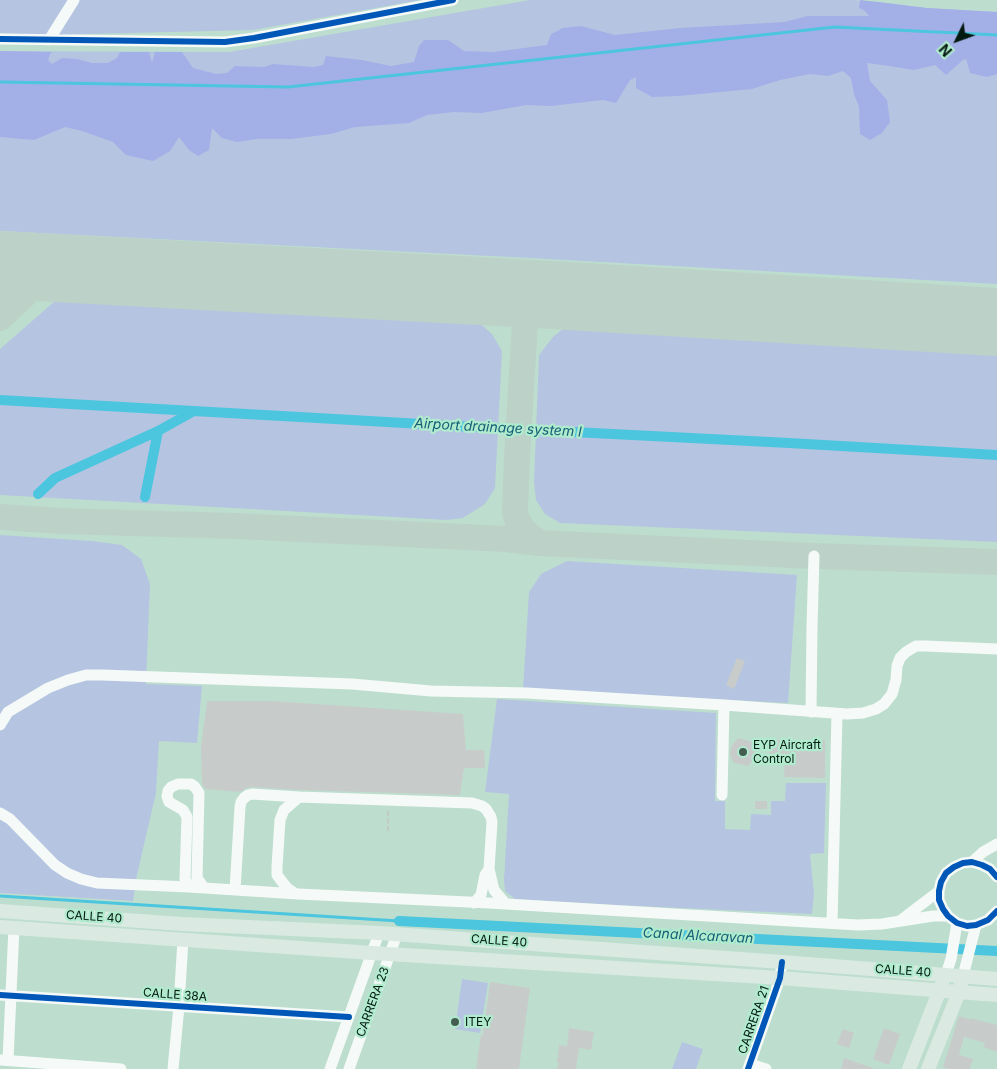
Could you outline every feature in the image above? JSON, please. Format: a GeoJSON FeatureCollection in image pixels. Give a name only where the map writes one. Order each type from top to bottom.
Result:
{"type":"FeatureCollection","features":[{"type":"Feature","properties":{"kind":"main road","name":"CALLE 40"},"geometry":{"type":"LineString","coordinates":[[0,911],[182,924],[397,934],[946,974],[965,970],[997,979]]}},
{"type":"Feature","properties":{"kind":"main road","name":"CALLE 40"},"geometry":{"type":"LineString","coordinates":[[7,927],[372,953],[780,978],[997,995]]}},
{"type":"Feature","properties":{"kind":"main road"},"geometry":{"type":"LineString","coordinates":[[928,1069],[959,992],[965,970]]}},
{"type":"Feature","properties":{"kind":"main road"},"geometry":{"type":"LineString","coordinates":[[909,1069],[946,974]]}},
{"type":"Feature","properties":{"kind":"street"},"geometry":{"type":"LineString","coordinates":[[48,40],[74,0]]}},
{"type":"Feature","properties":{"kind":"street"},"geometry":{"type":"LineString","coordinates":[[410,0],[425,6]]}},
{"type":"Feature","properties":{"kind":"street"},"geometry":{"type":"LineString","coordinates":[[0,39],[225,42],[452,0]]}},
{"type":"Feature","properties":{"kind":"street"},"geometry":{"type":"LineString","coordinates":[[811,712],[814,556]]}},
{"type":"Feature","properties":{"kind":"street"},"geometry":{"type":"LineString","coordinates":[[0,725],[4,714],[48,688],[86,675],[342,683],[431,690],[537,694],[837,714],[863,714],[884,704],[892,694],[900,658],[911,649],[918,646],[997,649]]}},
{"type":"Feature","properties":{"kind":"street"},"geometry":{"type":"LineString","coordinates":[[722,794],[724,705]]}},
{"type":"Feature","properties":{"kind":"street"},"geometry":{"type":"LineString","coordinates":[[832,923],[837,714]]}},
{"type":"Feature","properties":{"kind":"street"},"geometry":{"type":"LineString","coordinates":[[189,887],[185,879],[187,817],[183,810],[169,802],[166,796],[170,787],[178,784],[191,784],[195,786],[199,793],[197,878],[204,888]]}},
{"type":"Feature","properties":{"kind":"street"},"geometry":{"type":"LineString","coordinates":[[235,890],[240,807],[244,798],[252,794],[472,803],[482,806],[490,813],[492,822],[489,869],[494,890],[506,904]]}},
{"type":"Feature","properties":{"kind":"street"},"geometry":{"type":"LineString","coordinates":[[298,894],[287,888],[280,879],[277,867],[280,820],[284,810],[299,797]]}},
{"type":"Feature","properties":{"kind":"street"},"geometry":{"type":"LineString","coordinates":[[0,806],[3,815],[26,834],[55,864],[67,873],[96,883],[506,904],[858,925],[882,924],[933,916],[953,920],[967,926],[993,921],[997,911]]}},
{"type":"Feature","properties":{"kind":"street"},"geometry":{"type":"LineString","coordinates":[[972,862],[983,852],[997,844]]}},
{"type":"Feature","properties":{"kind":"street"},"geometry":{"type":"LineString","coordinates":[[946,974],[954,944],[953,920],[943,909],[939,900],[941,882],[946,873],[954,867],[972,862],[990,869],[997,876]]}},
{"type":"Feature","properties":{"kind":"street"},"geometry":{"type":"LineString","coordinates":[[474,903],[481,895],[485,875],[489,869]]}},
{"type":"Feature","properties":{"kind":"street"},"geometry":{"type":"LineString","coordinates":[[899,921],[915,911],[939,891]]}},
{"type":"Feature","properties":{"kind":"street"},"geometry":{"type":"LineString","coordinates":[[965,970],[976,925]]}},
{"type":"Feature","properties":{"kind":"street"},"geometry":{"type":"LineString","coordinates":[[7,927],[4,1060],[121,1069]]}},
{"type":"Feature","properties":{"kind":"street","name":"CARRERA 23"},"geometry":{"type":"LineString","coordinates":[[330,1069],[379,933]]}},
{"type":"Feature","properties":{"kind":"street","name":"CARRERA 23"},"geometry":{"type":"LineString","coordinates":[[349,1069],[397,934]]}},
{"type":"Feature","properties":{"kind":"street"},"geometry":{"type":"LineString","coordinates":[[172,1069],[179,1006],[183,939]]}},
{"type":"Feature","properties":{"kind":"street","name":"CARRERA 21"},"geometry":{"type":"LineString","coordinates":[[749,1066],[780,978],[782,962]]}},
{"type":"Feature","properties":{"kind":"street","name":"CALLE 38A"},"geometry":{"type":"LineString","coordinates":[[5,995],[349,1017]]}},
{"type":"Feature","properties":{"kind":"street"},"geometry":{"type":"LineString","coordinates":[[749,1066],[766,1069]]}},
{"type":"Feature","properties":{"kind":"path"},"geometry":{"type":"LineString","coordinates":[[388,831],[389,800]]}},
{"type":"Feature","properties":{"kind":"shaded area"},"geometry":{"type":"Polygon","coordinates":[[[0,0],[421,0],[253,30],[49,35],[0,33],[0,0]]]}},
{"type":"Feature","properties":{"kind":"shaded area"},"geometry":{"type":"Polygon","coordinates":[[[530,0],[853,0],[927,8],[997,12],[997,284],[0,231],[0,51],[229,52],[530,0]]]}},
{"type":"Feature","properties":{"kind":"shaded area"},"geometry":{"type":"Polygon","coordinates":[[[860,0],[927,8],[997,12],[997,74],[987,77],[970,73],[966,59],[946,75],[935,65],[914,70],[867,63],[870,81],[887,100],[890,122],[882,133],[870,140],[860,134],[859,107],[851,78],[843,71],[828,76],[810,74],[780,80],[752,89],[652,97],[636,88],[636,77],[630,80],[616,103],[603,100],[551,106],[526,105],[482,113],[454,112],[427,115],[409,123],[355,127],[331,134],[291,139],[257,139],[237,142],[222,138],[212,128],[209,150],[198,156],[189,150],[179,137],[170,151],[153,161],[126,155],[113,142],[65,127],[34,140],[0,137],[0,51],[52,52],[48,60],[52,64],[62,58],[92,63],[108,63],[117,58],[120,52],[149,52],[152,63],[155,52],[182,52],[193,68],[216,74],[227,73],[235,66],[264,67],[273,64],[314,67],[323,65],[326,56],[362,60],[391,66],[414,62],[419,46],[424,40],[448,40],[464,51],[493,52],[547,45],[551,34],[563,28],[581,26],[615,35],[680,28],[784,22],[808,16],[869,16],[859,8],[860,0]]]}},
{"type":"Feature","properties":{"kind":"shaded area"},"geometry":{"type":"Polygon","coordinates":[[[65,299],[159,306],[475,319],[492,334],[502,351],[495,488],[485,504],[463,518],[447,520],[0,495],[0,349],[55,301],[65,299]]]}},
{"type":"Feature","properties":{"kind":"shaded area"},"geometry":{"type":"Polygon","coordinates":[[[581,321],[905,343],[997,346],[997,542],[560,523],[545,514],[536,500],[534,482],[539,355],[553,337],[564,328],[581,321]]]}},
{"type":"Feature","properties":{"kind":"shaded area"},"geometry":{"type":"Polygon","coordinates":[[[0,535],[92,541],[122,545],[141,559],[150,584],[146,684],[202,686],[197,743],[159,741],[156,793],[136,879],[133,901],[0,893],[0,535]]]}},
{"type":"Feature","properties":{"kind":"shaded area"},"geometry":{"type":"Polygon","coordinates":[[[567,561],[797,575],[788,703],[523,689],[529,592],[541,574],[567,561]]]}},
{"type":"Feature","properties":{"kind":"shaded area"},"geometry":{"type":"Polygon","coordinates":[[[497,699],[716,713],[715,801],[725,801],[725,829],[750,830],[751,814],[771,815],[771,801],[785,801],[786,783],[826,783],[824,853],[810,854],[814,893],[812,914],[515,899],[505,891],[504,880],[509,794],[485,792],[497,699]]]}},
{"type":"Feature","properties":{"kind":"shaded area"},"geometry":{"type":"Polygon","coordinates":[[[462,979],[488,983],[480,1033],[455,1029],[462,979]]]}},
{"type":"Feature","properties":{"kind":"shaded area"},"geometry":{"type":"Polygon","coordinates":[[[682,1042],[703,1049],[696,1069],[672,1069],[682,1042]]]}},
{"type":"Feature","properties":{"kind":"building"},"geometry":{"type":"Polygon","coordinates":[[[737,658],[745,661],[734,689],[726,685],[737,658]]]}},
{"type":"Feature","properties":{"kind":"building"},"geometry":{"type":"Polygon","coordinates":[[[207,701],[271,701],[463,714],[466,750],[484,750],[485,768],[464,768],[460,795],[252,787],[240,792],[205,789],[202,784],[201,747],[207,701]]]}},
{"type":"Feature","properties":{"kind":"building","name":"EYP Aircraft Control"},"geometry":{"type":"Polygon","coordinates":[[[738,738],[752,742],[758,754],[748,766],[734,763],[730,755],[731,747],[738,738]]]}},
{"type":"Feature","properties":{"kind":"building"},"geometry":{"type":"Polygon","coordinates":[[[770,740],[825,740],[825,778],[784,777],[785,754],[769,754],[770,740]]]}},
{"type":"Feature","properties":{"kind":"building"},"geometry":{"type":"Polygon","coordinates":[[[755,801],[767,801],[767,809],[755,809],[755,801]]]}},
{"type":"Feature","properties":{"kind":"building"},"geometry":{"type":"Polygon","coordinates":[[[490,982],[530,988],[519,1069],[476,1069],[481,1035],[483,1035],[490,982]]]}},
{"type":"Feature","properties":{"kind":"building"},"geometry":{"type":"Polygon","coordinates":[[[959,1016],[997,1025],[997,1052],[983,1047],[985,1043],[964,1037],[959,1055],[973,1059],[970,1069],[949,1069],[943,1067],[959,1016]]]}},
{"type":"Feature","properties":{"kind":"building"},"geometry":{"type":"Polygon","coordinates":[[[569,1028],[594,1032],[591,1050],[579,1048],[576,1069],[557,1069],[559,1045],[567,1046],[569,1028]]]}},
{"type":"Feature","properties":{"kind":"building"},"geometry":{"type":"Polygon","coordinates":[[[884,1028],[900,1034],[889,1065],[873,1059],[884,1028]]]}},
{"type":"Feature","properties":{"kind":"building"},"geometry":{"type":"Polygon","coordinates":[[[843,1029],[854,1033],[849,1048],[837,1044],[843,1029]]]}},
{"type":"Feature","properties":{"kind":"building"},"geometry":{"type":"Polygon","coordinates":[[[844,1058],[873,1068],[873,1069],[841,1069],[844,1058]]]}},
{"type":"Feature","properties":{"kind":"waterway"},"geometry":{"type":"LineString","coordinates":[[0,82],[288,87],[835,27],[997,35]]}},
{"type":"Feature","properties":{"kind":"waterway","name":"Airport drainage system I"},"geometry":{"type":"LineString","coordinates":[[0,400],[997,455]]}},
{"type":"Feature","properties":{"kind":"waterway"},"geometry":{"type":"LineString","coordinates":[[145,497],[158,431],[194,411]]}},
{"type":"Feature","properties":{"kind":"waterway"},"geometry":{"type":"LineString","coordinates":[[38,494],[55,478],[158,431]]}},
{"type":"Feature","properties":{"kind":"waterway"},"geometry":{"type":"LineString","coordinates":[[0,896],[399,921]]}},
{"type":"Feature","properties":{"kind":"waterway","name":"Canal Alcaravan"},"geometry":{"type":"LineString","coordinates":[[399,921],[997,951]]}},
{"type":"Feature","properties":{"kind":"taxiway"},"geometry":{"type":"LineString","coordinates":[[0,318],[41,279],[61,268]]}},
{"type":"Feature","properties":{"kind":"taxiway"},"geometry":{"type":"LineString","coordinates":[[499,292],[514,301],[519,307],[525,322]]}},
{"type":"Feature","properties":{"kind":"taxiway"},"geometry":{"type":"LineString","coordinates":[[539,543],[523,530],[516,517],[517,456],[525,322],[530,310],[542,300],[553,295]]}},
{"type":"Feature","properties":{"kind":"taxiway"},"geometry":{"type":"LineString","coordinates":[[0,517],[61,521],[236,526],[814,556],[997,562]]}},
{"type":"Feature","properties":{"kind":"runway"},"geometry":{"type":"LineString","coordinates":[[0,265],[553,295],[997,322]]}},
{"type":"Feature","properties":{"kind":"cycle path"},"geometry":{"type":"LineString","coordinates":[[0,39],[225,42],[453,0]]}},
{"type":"Feature","properties":{"kind":"cycle path"},"geometry":{"type":"LineString","coordinates":[[997,877],[990,869],[982,865],[972,862],[963,863],[946,873],[939,891],[939,900],[943,909],[957,923],[967,926],[976,925],[988,920],[997,911]]}},
{"type":"Feature","properties":{"kind":"cycle path"},"geometry":{"type":"LineString","coordinates":[[748,1069],[780,978],[782,962]]}},
{"type":"Feature","properties":{"kind":"cycle path"},"geometry":{"type":"LineString","coordinates":[[0,995],[349,1017]]}},
{"type":"Feature","properties":{"kind":"place","name":"EYP Aircraft Control"},"geometry":{"type":"Point","coordinates":[743,752]}},
{"type":"Feature","properties":{"kind":"place","name":"ITEY"},"geometry":{"type":"Point","coordinates":[455,1022]}}]}
